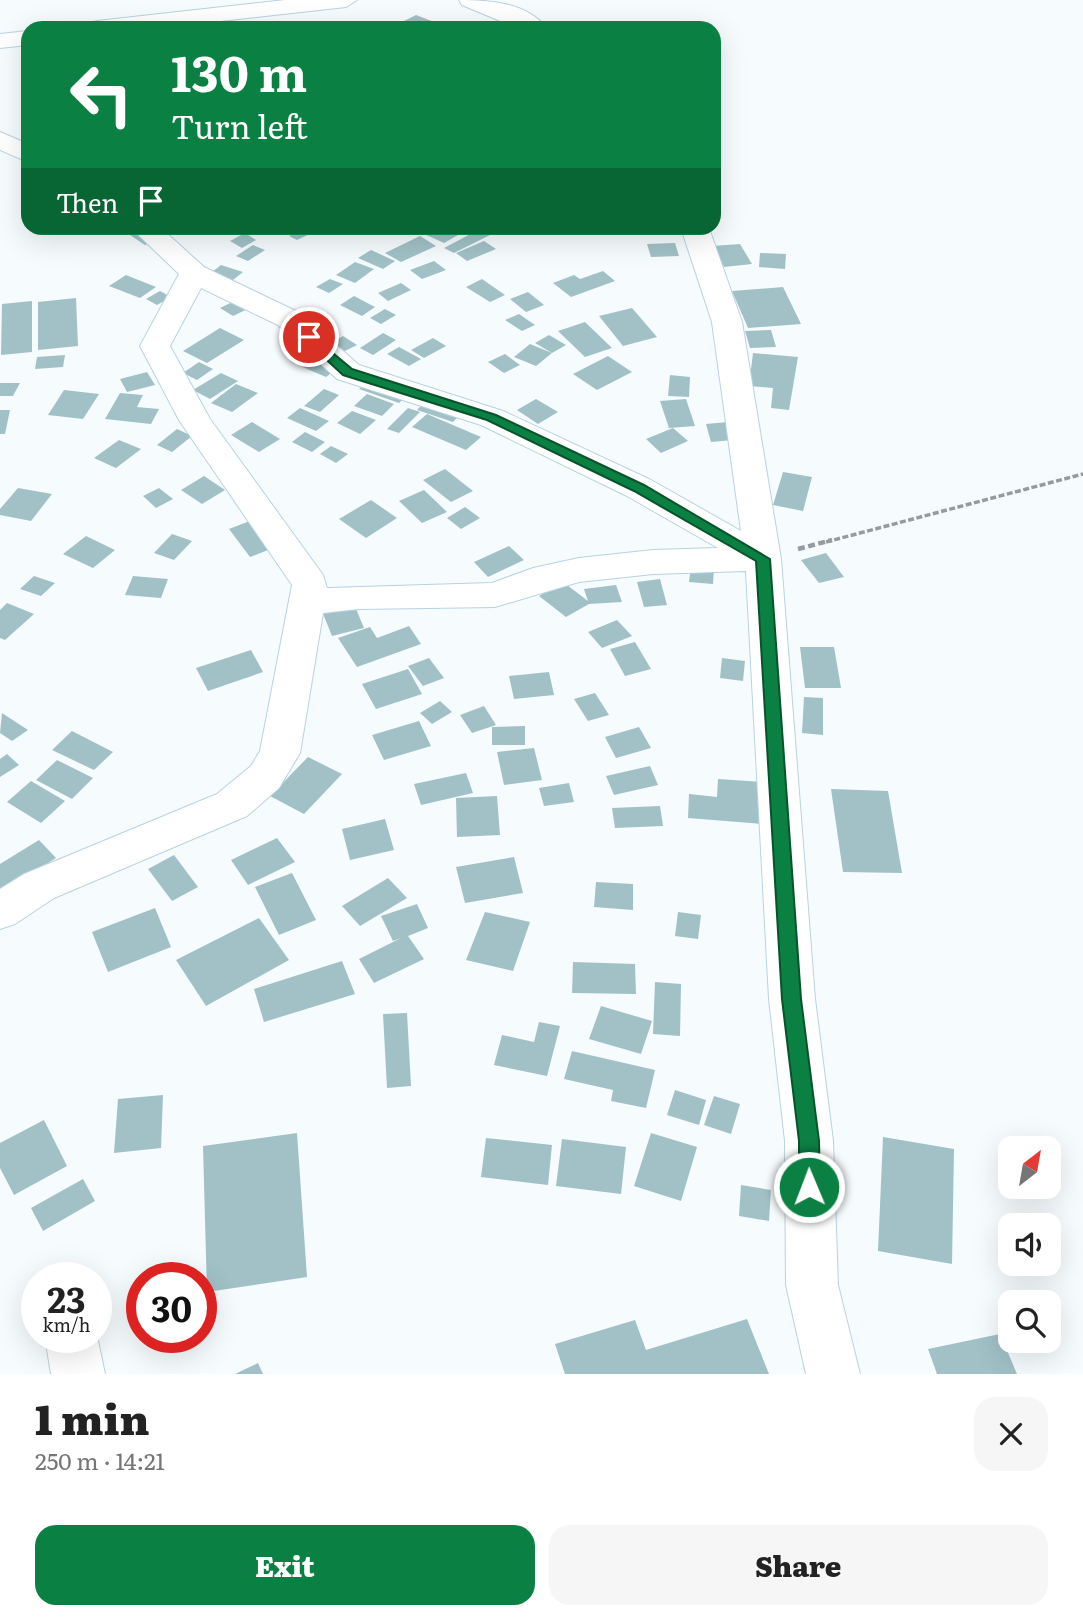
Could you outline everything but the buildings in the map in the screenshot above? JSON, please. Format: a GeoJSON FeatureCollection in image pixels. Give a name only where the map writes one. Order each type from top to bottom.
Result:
{"type":"FeatureCollection","features":[{"type":"Feature","properties":{"kind":"street"},"geometry":{"type":"LineString","coordinates":[[159,21],[346,0]]}},
{"type":"Feature","properties":{"kind":"street"},"geometry":{"type":"LineString","coordinates":[[470,0],[522,21]]}},
{"type":"Feature","properties":{"kind":"street"},"geometry":{"type":"LineString","coordinates":[[0,41],[21,39]]}},
{"type":"Feature","properties":{"kind":"street"},"geometry":{"type":"LineString","coordinates":[[0,140],[21,150]]}},
{"type":"Feature","properties":{"kind":"street"},"geometry":{"type":"LineString","coordinates":[[153,235],[194,273],[289,319],[348,372],[492,418],[639,488],[763,559]]}},
{"type":"Feature","properties":{"kind":"street"},"geometry":{"type":"LineString","coordinates":[[697,235],[727,322],[763,559],[792,999],[809,1141],[812,1284],[834,1374]]}},
{"type":"Feature","properties":{"kind":"street"},"geometry":{"type":"LineString","coordinates":[[0,911],[39,886],[232,806],[265,778],[280,753],[309,602],[310,584],[195,420],[155,346],[194,273]]}},
{"type":"Feature","properties":{"kind":"street"},"geometry":{"type":"LineString","coordinates":[[309,602],[359,597],[482,596],[514,590],[546,577],[579,570],[653,562],[763,559]]}},
{"type":"Feature","properties":{"kind":"street"},"geometry":{"type":"LineString","coordinates":[[75,1353],[78,1374]]}},
{"type":"Feature","properties":{"kind":"path"},"geometry":{"type":"LineString","coordinates":[[763,559],[1083,474]]}},
{"type":"Feature","properties":{"kind":"route"},"geometry":{"type":"LineString","coordinates":[[309,337],[348,372],[492,418],[639,488],[763,559],[792,999],[809,1141],[809,1187]]}}]}
